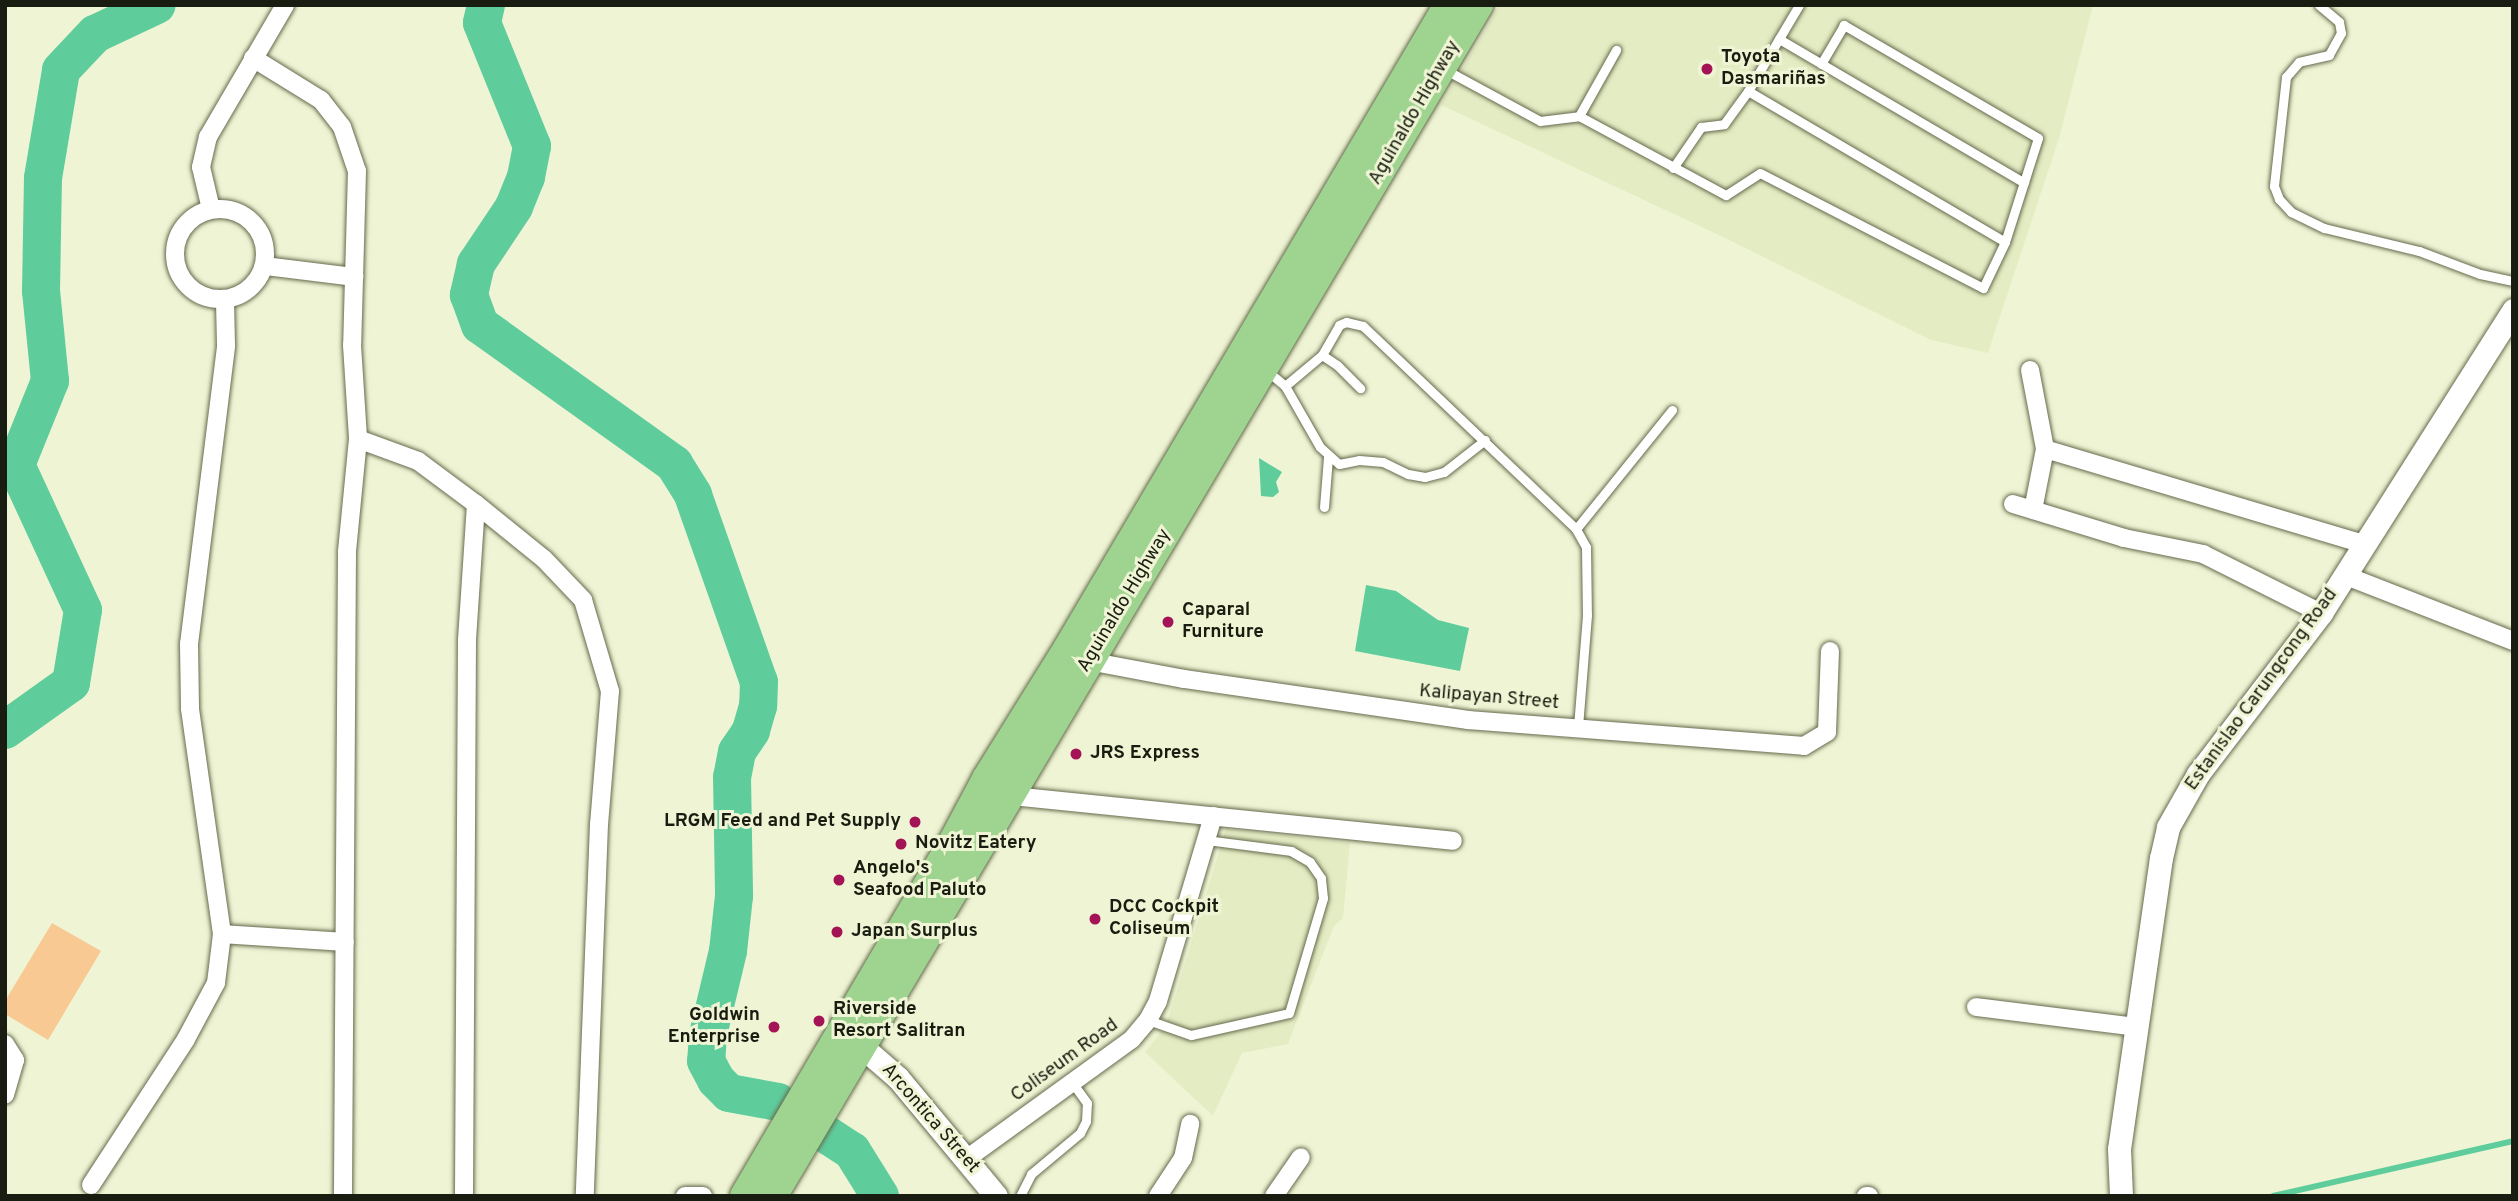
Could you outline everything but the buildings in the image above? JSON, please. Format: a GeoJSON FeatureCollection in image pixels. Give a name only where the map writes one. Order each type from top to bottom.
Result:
{"type":"FeatureCollection","features":[{"type":"Feature","properties":{"kind":"highway","name":"Aguinaldo Highway"},"geometry":{"type":"LineString","coordinates":[[1264,370],[1449,5]]}},
{"type":"Feature","properties":{"kind":"highway","name":"Aguinaldo Highway"},"geometry":{"type":"LineString","coordinates":[[821,1088],[860,1045],[998,786],[1079,654],[1264,370],[1478,5]]}},
{"type":"Feature","properties":{"kind":"highway","name":"Aguinaldo Highway"},"geometry":{"type":"LineString","coordinates":[[746,1196],[788,1146],[954,841],[998,786]]}},
{"type":"Feature","properties":{"kind":"highway","name":"Aguinaldo Highway"},"geometry":{"type":"LineString","coordinates":[[772,1196],[788,1146]]}},
{"type":"Feature","properties":{"kind":"street"},"geometry":{"type":"LineString","coordinates":[[211,209],[201,167],[208,137],[285,5]]}},
{"type":"Feature","properties":{"kind":"street"},"geometry":{"type":"LineString","coordinates":[[253,58],[321,100],[342,127],[357,171],[352,345],[358,439],[347,552],[343,1196]]}},
{"type":"Feature","properties":{"kind":"street"},"geometry":{"type":"LineString","coordinates":[[211,209],[239,212],[252,221],[261,234],[266,250],[265,266],[255,284],[241,295],[225,300],[203,296],[191,289],[176,266],[175,250],[186,224],[211,209]]}},
{"type":"Feature","properties":{"kind":"street"},"geometry":{"type":"LineString","coordinates":[[265,266],[354,277]]}},
{"type":"Feature","properties":{"kind":"street"},"geometry":{"type":"LineString","coordinates":[[91,1185],[186,1039],[216,983],[222,934],[190,708],[189,645],[226,345],[225,300]]}},
{"type":"Feature","properties":{"kind":"street","name":"Estanislao Carungcong Road"},"geometry":{"type":"LineString","coordinates":[[2121,1196],[2119,1149],[2161,858],[2168,827],[2198,774],[2321,613],[2513,310]]}},
{"type":"Feature","properties":{"kind":"street"},"geometry":{"type":"LineString","coordinates":[[2030,370],[2045,449],[2033,510]]}},
{"type":"Feature","properties":{"kind":"street"},"geometry":{"type":"LineString","coordinates":[[358,439],[418,460],[544,559],[583,600],[610,691],[599,824],[585,1196]]}},
{"type":"Feature","properties":{"kind":"street"},"geometry":{"type":"LineString","coordinates":[[2045,449],[2363,544]]}},
{"type":"Feature","properties":{"kind":"street"},"geometry":{"type":"LineString","coordinates":[[464,1196],[467,639],[476,504]]}},
{"type":"Feature","properties":{"kind":"street"},"geometry":{"type":"LineString","coordinates":[[2013,504],[2124,538],[2203,554],[2321,613]]}},
{"type":"Feature","properties":{"kind":"street"},"geometry":{"type":"LineString","coordinates":[[2344,575],[2513,641]]}},
{"type":"Feature","properties":{"kind":"street","name":"Kalipayan Street"},"geometry":{"type":"LineString","coordinates":[[1079,654],[1184,679],[1468,720],[1578,726],[1804,746],[1827,732],[1830,651]]}},
{"type":"Feature","properties":{"kind":"street"},"geometry":{"type":"LineString","coordinates":[[998,786],[1022,797],[1453,841]]}},
{"type":"Feature","properties":{"kind":"street","name":"Coliseum Road"},"geometry":{"type":"LineString","coordinates":[[965,1160],[1132,1039],[1148,1020],[1158,1001],[1213,816]]}},
{"type":"Feature","properties":{"kind":"street"},"geometry":{"type":"LineString","coordinates":[[222,934],[345,942]]}},
{"type":"Feature","properties":{"kind":"street"},"geometry":{"type":"LineString","coordinates":[[1976,1007],[2137,1027]]}},
{"type":"Feature","properties":{"kind":"street"},"geometry":{"type":"LineString","coordinates":[[5,1044],[15,1060],[5,1095]]}},
{"type":"Feature","properties":{"kind":"street","name":"Arcontica Street"},"geometry":{"type":"LineString","coordinates":[[860,1045],[898,1078],[996,1196]]}},
{"type":"Feature","properties":{"kind":"street"},"geometry":{"type":"LineString","coordinates":[[1158,1196],[1175,1174],[1183,1158],[1190,1124]]}},
{"type":"Feature","properties":{"kind":"street"},"geometry":{"type":"LineString","coordinates":[[1274,1196],[1301,1157]]}},
{"type":"Feature","properties":{"kind":"street"},"geometry":{"type":"LineString","coordinates":[[685,1196],[703,1196]]}},
{"type":"Feature","properties":{"kind":"lane"},"geometry":{"type":"LineString","coordinates":[[1673,168],[1701,127],[1724,124],[1748,91],[1799,5]]}},
{"type":"Feature","properties":{"kind":"lane"},"geometry":{"type":"LineString","coordinates":[[2319,5],[2339,22],[2341,33],[2329,55],[2299,62],[2286,77],[2274,186],[2279,199],[2291,212],[2324,228],[2419,251],[2480,274],[2513,281]]}},
{"type":"Feature","properties":{"kind":"lane"},"geometry":{"type":"LineString","coordinates":[[1442,68],[1540,121],[1579,116],[1726,195],[1760,173],[1983,288],[2005,242],[2038,138],[1844,24],[1821,64]]}},
{"type":"Feature","properties":{"kind":"lane"},"geometry":{"type":"LineString","coordinates":[[1779,39],[2024,183]]}},
{"type":"Feature","properties":{"kind":"lane"},"geometry":{"type":"LineString","coordinates":[[1579,116],[1616,50]]}},
{"type":"Feature","properties":{"kind":"lane"},"geometry":{"type":"LineString","coordinates":[[1748,91],[2005,242]]}},
{"type":"Feature","properties":{"kind":"lane"},"geometry":{"type":"LineString","coordinates":[[1485,440],[1444,472],[1425,477],[1408,474],[1383,462],[1359,460],[1339,464],[1328,457],[1264,370],[1322,355],[1339,325],[1346,322],[1363,326],[1485,440],[1576,529],[1586,547],[1587,615],[1578,726]]}},
{"type":"Feature","properties":{"kind":"lane"},"geometry":{"type":"LineString","coordinates":[[1322,355],[1337,365],[1360,388]]}},
{"type":"Feature","properties":{"kind":"lane"},"geometry":{"type":"LineString","coordinates":[[1576,529],[1672,411]]}},
{"type":"Feature","properties":{"kind":"lane"},"geometry":{"type":"LineString","coordinates":[[1324,507],[1328,457]]}},
{"type":"Feature","properties":{"kind":"lane"},"geometry":{"type":"LineString","coordinates":[[1148,1020],[1191,1035],[1289,1013],[1323,898],[1321,878],[1310,862],[1291,851],[1206,840]]}},
{"type":"Feature","properties":{"kind":"lane"},"geometry":{"type":"LineString","coordinates":[[1020,1196],[1031,1174],[1080,1133],[1086,1121],[1087,1104],[1072,1082]]}},
{"type":"Feature","properties":{"kind":"shaded area","name":"Toyota Dasmariñas"},"geometry":{"type":"Polygon","coordinates":[[[1500,5],[2093,5],[2060,135],[1988,353],[1931,340],[1725,238],[1441,105],[1500,5]]]}},
{"type":"Feature","properties":{"kind":"shaded area"},"geometry":{"type":"Polygon","coordinates":[[[1259,458],[1282,472],[1276,482],[1279,492],[1273,497],[1261,496],[1259,458]]]}},
{"type":"Feature","properties":{"kind":"shaded area"},"geometry":{"type":"Polygon","coordinates":[[[1366,585],[1396,591],[1438,620],[1469,628],[1460,671],[1355,651],[1366,585]]]}},
{"type":"Feature","properties":{"kind":"shaded area"},"geometry":{"type":"Polygon","coordinates":[[[1226,829],[1350,843],[1343,918],[1334,926],[1288,1044],[1242,1053],[1213,1116],[1145,1052],[1166,1026],[1226,829]]]}},
{"type":"Feature","properties":{"kind":"shaded area"},"geometry":{"type":"Polygon","coordinates":[[[52,923],[101,951],[48,1040],[5,1014],[5,1001],[52,923]]]}},
{"type":"Feature","properties":{"kind":"waterway"},"geometry":{"type":"LineString","coordinates":[[5,730],[71,683],[83,610],[16,465],[50,381],[41,291],[43,178],[61,70],[95,34],[157,5]]}},
{"type":"Feature","properties":{"kind":"waterway"},"geometry":{"type":"LineString","coordinates":[[486,5],[482,23],[532,146],[526,177],[514,207],[476,264],[469,295],[480,325],[674,464],[693,495],[759,682],[758,706],[751,731],[737,752],[732,777],[734,896],[728,951],[708,1035],[706,1061],[716,1080],[729,1093],[778,1102]]}},
{"type":"Feature","properties":{"kind":"waterway"},"geometry":{"type":"LineString","coordinates":[[821,1131],[852,1151],[880,1196]]}},
{"type":"Feature","properties":{"kind":"waterway"},"geometry":{"type":"LineString","coordinates":[[2273,1196],[2513,1141]]}},
{"type":"Feature","properties":{"kind":"place","name":"Toyota Dasmariñas"},"geometry":{"type":"Point","coordinates":[1707,69]}},
{"type":"Feature","properties":{"kind":"place","name":"Caparal Furniture"},"geometry":{"type":"Point","coordinates":[1168,622]}},
{"type":"Feature","properties":{"kind":"place","name":"JRS Express"},"geometry":{"type":"Point","coordinates":[1076,754]}},
{"type":"Feature","properties":{"kind":"place","name":"LRGM Feed and Pet Supply"},"geometry":{"type":"Point","coordinates":[915,822]}},
{"type":"Feature","properties":{"kind":"place","name":"Novitz Eatery"},"geometry":{"type":"Point","coordinates":[901,844]}},
{"type":"Feature","properties":{"kind":"place","name":"Angelo's Seafood Paluto"},"geometry":{"type":"Point","coordinates":[839,880]}},
{"type":"Feature","properties":{"kind":"place","name":"DCC Cockpit Coliseum"},"geometry":{"type":"Point","coordinates":[1095,919]}},
{"type":"Feature","properties":{"kind":"place","name":"Japan Surplus"},"geometry":{"type":"Point","coordinates":[837,932]}},
{"type":"Feature","properties":{"kind":"place","name":"Riverside Resort Salitran"},"geometry":{"type":"Point","coordinates":[819,1021]}},
{"type":"Feature","properties":{"kind":"place","name":"Goldwin Enterprise"},"geometry":{"type":"Point","coordinates":[774,1027]}}]}
